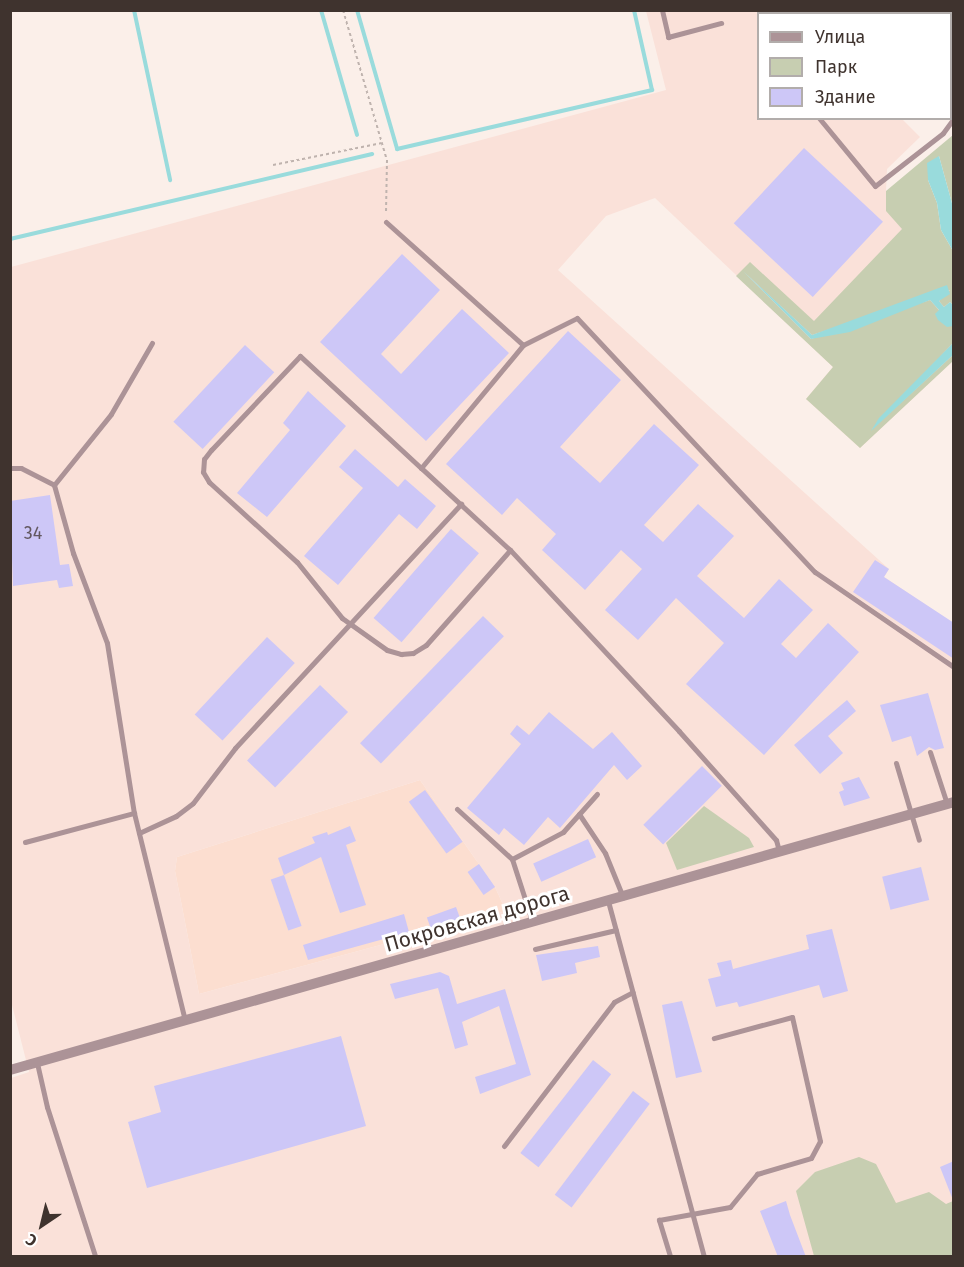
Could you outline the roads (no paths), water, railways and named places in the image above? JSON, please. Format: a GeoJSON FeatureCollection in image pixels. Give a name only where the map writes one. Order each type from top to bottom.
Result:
{"type":"FeatureCollection","features":[{"type":"Feature","properties":{"kind":"street","name":"Покровская дорога"},"geometry":{"type":"LineString","coordinates":[[10,1070],[186,1022],[950,803]]}},
{"type":"Feature","properties":{"kind":"lane"},"geometry":{"type":"LineString","coordinates":[[662,10],[668,37],[720,23]]}},
{"type":"Feature","properties":{"kind":"lane"},"geometry":{"type":"LineString","coordinates":[[821,120],[875,186],[943,133],[954,118]]}},
{"type":"Feature","properties":{"kind":"lane"},"geometry":{"type":"LineString","coordinates":[[386,222],[523,345]]}},
{"type":"Feature","properties":{"kind":"lane"},"geometry":{"type":"LineString","coordinates":[[421,468],[523,345],[577,318],[815,573],[954,667]]}},
{"type":"Feature","properties":{"kind":"lane"},"geometry":{"type":"LineString","coordinates":[[54,485],[111,414],[152,343]]}},
{"type":"Feature","properties":{"kind":"lane"},"geometry":{"type":"LineString","coordinates":[[510,550],[426,645],[413,653],[387,650],[352,626],[333,609],[297,562],[209,482],[203,472],[204,459],[300,356],[510,550],[679,731],[776,840],[779,851]]}},
{"type":"Feature","properties":{"kind":"lane"},"geometry":{"type":"LineString","coordinates":[[10,468],[21,468],[54,485],[73,553],[107,643],[134,813],[186,1022]]}},
{"type":"Feature","properties":{"kind":"lane"},"geometry":{"type":"LineString","coordinates":[[139,833],[177,816],[193,803],[235,748],[352,626],[461,504]]}},
{"type":"Feature","properties":{"kind":"lane"},"geometry":{"type":"LineString","coordinates":[[930,752],[950,803]]}},
{"type":"Feature","properties":{"kind":"lane"},"geometry":{"type":"LineString","coordinates":[[896,763],[919,840]]}},
{"type":"Feature","properties":{"kind":"lane"},"geometry":{"type":"LineString","coordinates":[[512,859],[563,832],[597,794]]}},
{"type":"Feature","properties":{"kind":"lane"},"geometry":{"type":"LineString","coordinates":[[457,809],[512,859],[533,923]]}},
{"type":"Feature","properties":{"kind":"lane"},"geometry":{"type":"LineString","coordinates":[[25,842],[134,813]]}},
{"type":"Feature","properties":{"kind":"lane"},"geometry":{"type":"LineString","coordinates":[[579,814],[604,853],[623,897]]}},
{"type":"Feature","properties":{"kind":"lane"},"geometry":{"type":"LineString","coordinates":[[608,901],[695,1213],[704,1257]]}},
{"type":"Feature","properties":{"kind":"lane"},"geometry":{"type":"LineString","coordinates":[[535,949],[616,930]]}},
{"type":"Feature","properties":{"kind":"lane"},"geometry":{"type":"LineString","coordinates":[[504,1146],[614,1002],[633,992]]}},
{"type":"Feature","properties":{"kind":"lane"},"geometry":{"type":"LineString","coordinates":[[670,1257],[659,1220],[730,1207],[757,1174],[811,1158],[820,1142],[792,1017],[714,1038]]}},
{"type":"Feature","properties":{"kind":"lane"},"geometry":{"type":"LineString","coordinates":[[37,1062],[47,1107],[95,1257]]}},
{"type":"Feature","properties":{"kind":"water"},"geometry":{"type":"Polygon","coordinates":[[[939,156],[953,207],[953,251],[941,230],[937,203],[928,180],[927,163],[939,156]]]}},
{"type":"Feature","properties":{"kind":"water"},"geometry":{"type":"Polygon","coordinates":[[[743,271],[812,335],[947,285],[950,294],[939,301],[944,307],[950,302],[953,305],[953,326],[947,327],[938,320],[935,314],[939,310],[930,300],[850,332],[811,339],[743,271]]]}},
{"type":"Feature","properties":{"kind":"water"},"geometry":{"type":"Polygon","coordinates":[[[953,343],[953,355],[871,431],[879,418],[953,343]]]}},
{"type":"Feature","properties":{"kind":"waterway"},"geometry":{"type":"LineString","coordinates":[[134,10],[170,180]]}},
{"type":"Feature","properties":{"kind":"waterway"},"geometry":{"type":"LineString","coordinates":[[321,10],[357,135]]}},
{"type":"Feature","properties":{"kind":"waterway"},"geometry":{"type":"LineString","coordinates":[[357,10],[397,149],[652,90],[634,10]]}},
{"type":"Feature","properties":{"kind":"waterway"},"geometry":{"type":"LineString","coordinates":[[10,239],[372,154]]}}]}
